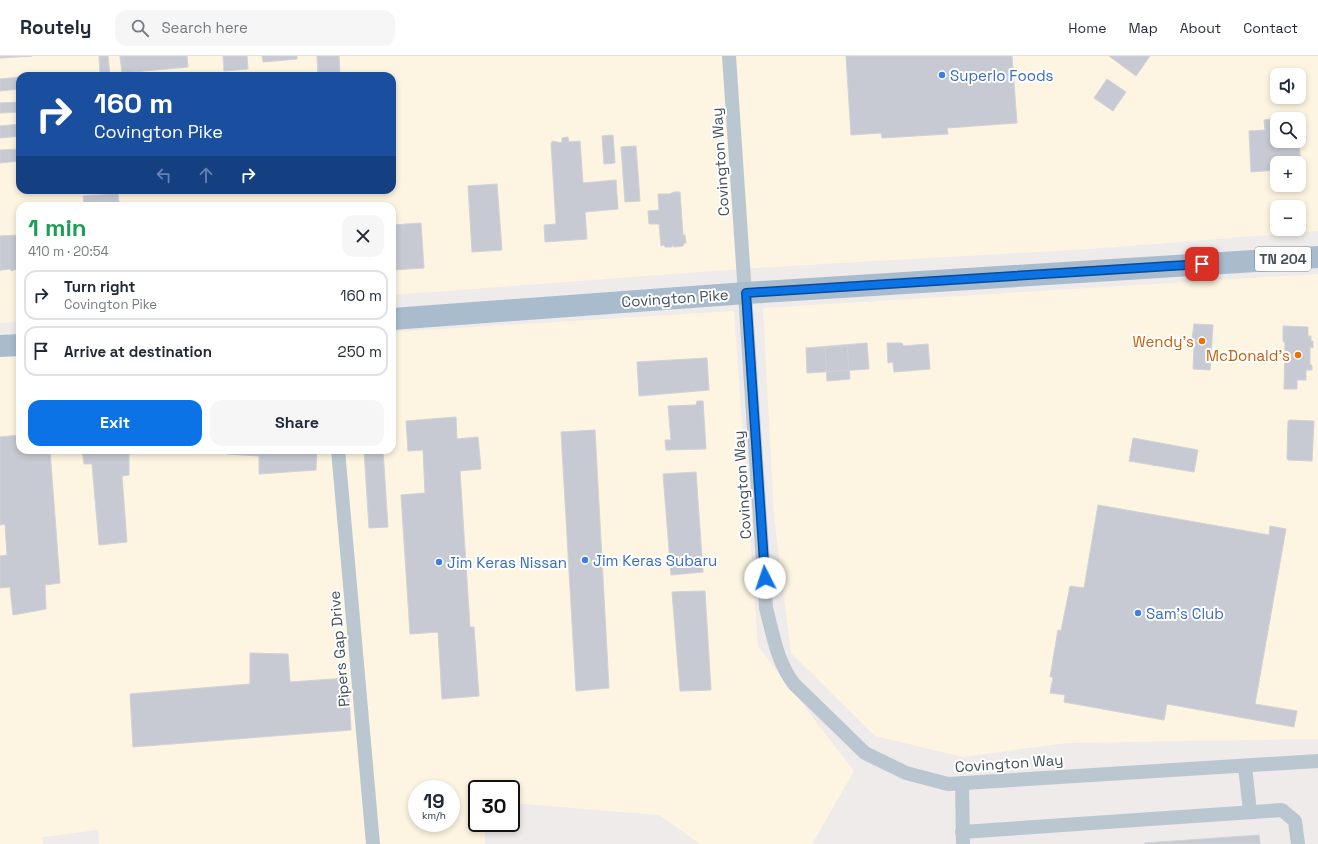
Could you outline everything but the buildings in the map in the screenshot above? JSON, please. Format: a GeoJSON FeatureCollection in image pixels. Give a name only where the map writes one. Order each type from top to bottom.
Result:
{"type":"FeatureCollection","features":[{"type":"Feature","properties":{"kind":"main road","name":"Covington Pike"},"geometry":{"type":"LineString","coordinates":[[396,319],[746,293],[1318,257]]}},
{"type":"Feature","properties":{"kind":"main road"},"geometry":{"type":"LineString","coordinates":[[0,346],[16,345]]}},
{"type":"Feature","properties":{"kind":"street","name":"Covington Way"},"geometry":{"type":"LineString","coordinates":[[729,56],[766,608],[777,651],[787,675],[794,684],[865,752],[906,773],[948,784],[1318,761]]}},
{"type":"Feature","properties":{"kind":"street","name":"Pipers Gap Drive"},"geometry":{"type":"LineString","coordinates":[[338,454],[373,844]]}},
{"type":"Feature","properties":{"kind":"street"},"geometry":{"type":"LineString","coordinates":[[1245,766],[1250,812]]}},
{"type":"Feature","properties":{"kind":"street"},"geometry":{"type":"LineString","coordinates":[[962,783],[963,838],[1282,810],[1295,821],[1298,844]]}},
{"type":"Feature","properties":{"kind":"shaded area"},"geometry":{"type":"Polygon","coordinates":[[[0,56],[1318,56],[1318,231],[1306,232],[1306,200],[1270,200],[1270,235],[1090,249],[754,268],[396,295],[396,202],[16,202],[16,321],[0,323],[0,56]]]}},
{"type":"Feature","properties":{"kind":"shaded area"},"geometry":{"type":"Polygon","coordinates":[[[1318,274],[1318,739],[1067,743],[963,757],[875,736],[791,653],[774,516],[763,308],[1318,274]]]}},
{"type":"Feature","properties":{"kind":"shaded area"},"geometry":{"type":"Polygon","coordinates":[[[734,311],[758,646],[854,771],[812,844],[700,844],[659,815],[520,804],[520,780],[468,780],[468,832],[484,832],[485,844],[99,844],[98,830],[43,837],[43,844],[0,844],[0,352],[16,351],[16,454],[396,454],[396,332],[734,311]]]}},
{"type":"Feature","properties":{"kind":"place","name":"Superlo Foods"},"geometry":{"type":"Point","coordinates":[942,75]}},
{"type":"Feature","properties":{"kind":"place","name":"Wendy's"},"geometry":{"type":"Point","coordinates":[1202,341]}},
{"type":"Feature","properties":{"kind":"place","name":"McDonald's"},"geometry":{"type":"Point","coordinates":[1298,355]}},
{"type":"Feature","properties":{"kind":"place","name":"Jim Keras Subaru"},"geometry":{"type":"Point","coordinates":[585,560]}},
{"type":"Feature","properties":{"kind":"place","name":"Jim Keras Nissan"},"geometry":{"type":"Point","coordinates":[439,562]}},
{"type":"Feature","properties":{"kind":"place","name":"Sam's Club"},"geometry":{"type":"Point","coordinates":[1138,613]}},
{"type":"Feature","properties":{"kind":"route"},"geometry":{"type":"LineString","coordinates":[[765,578],[746,293],[1202,264]]}}]}
